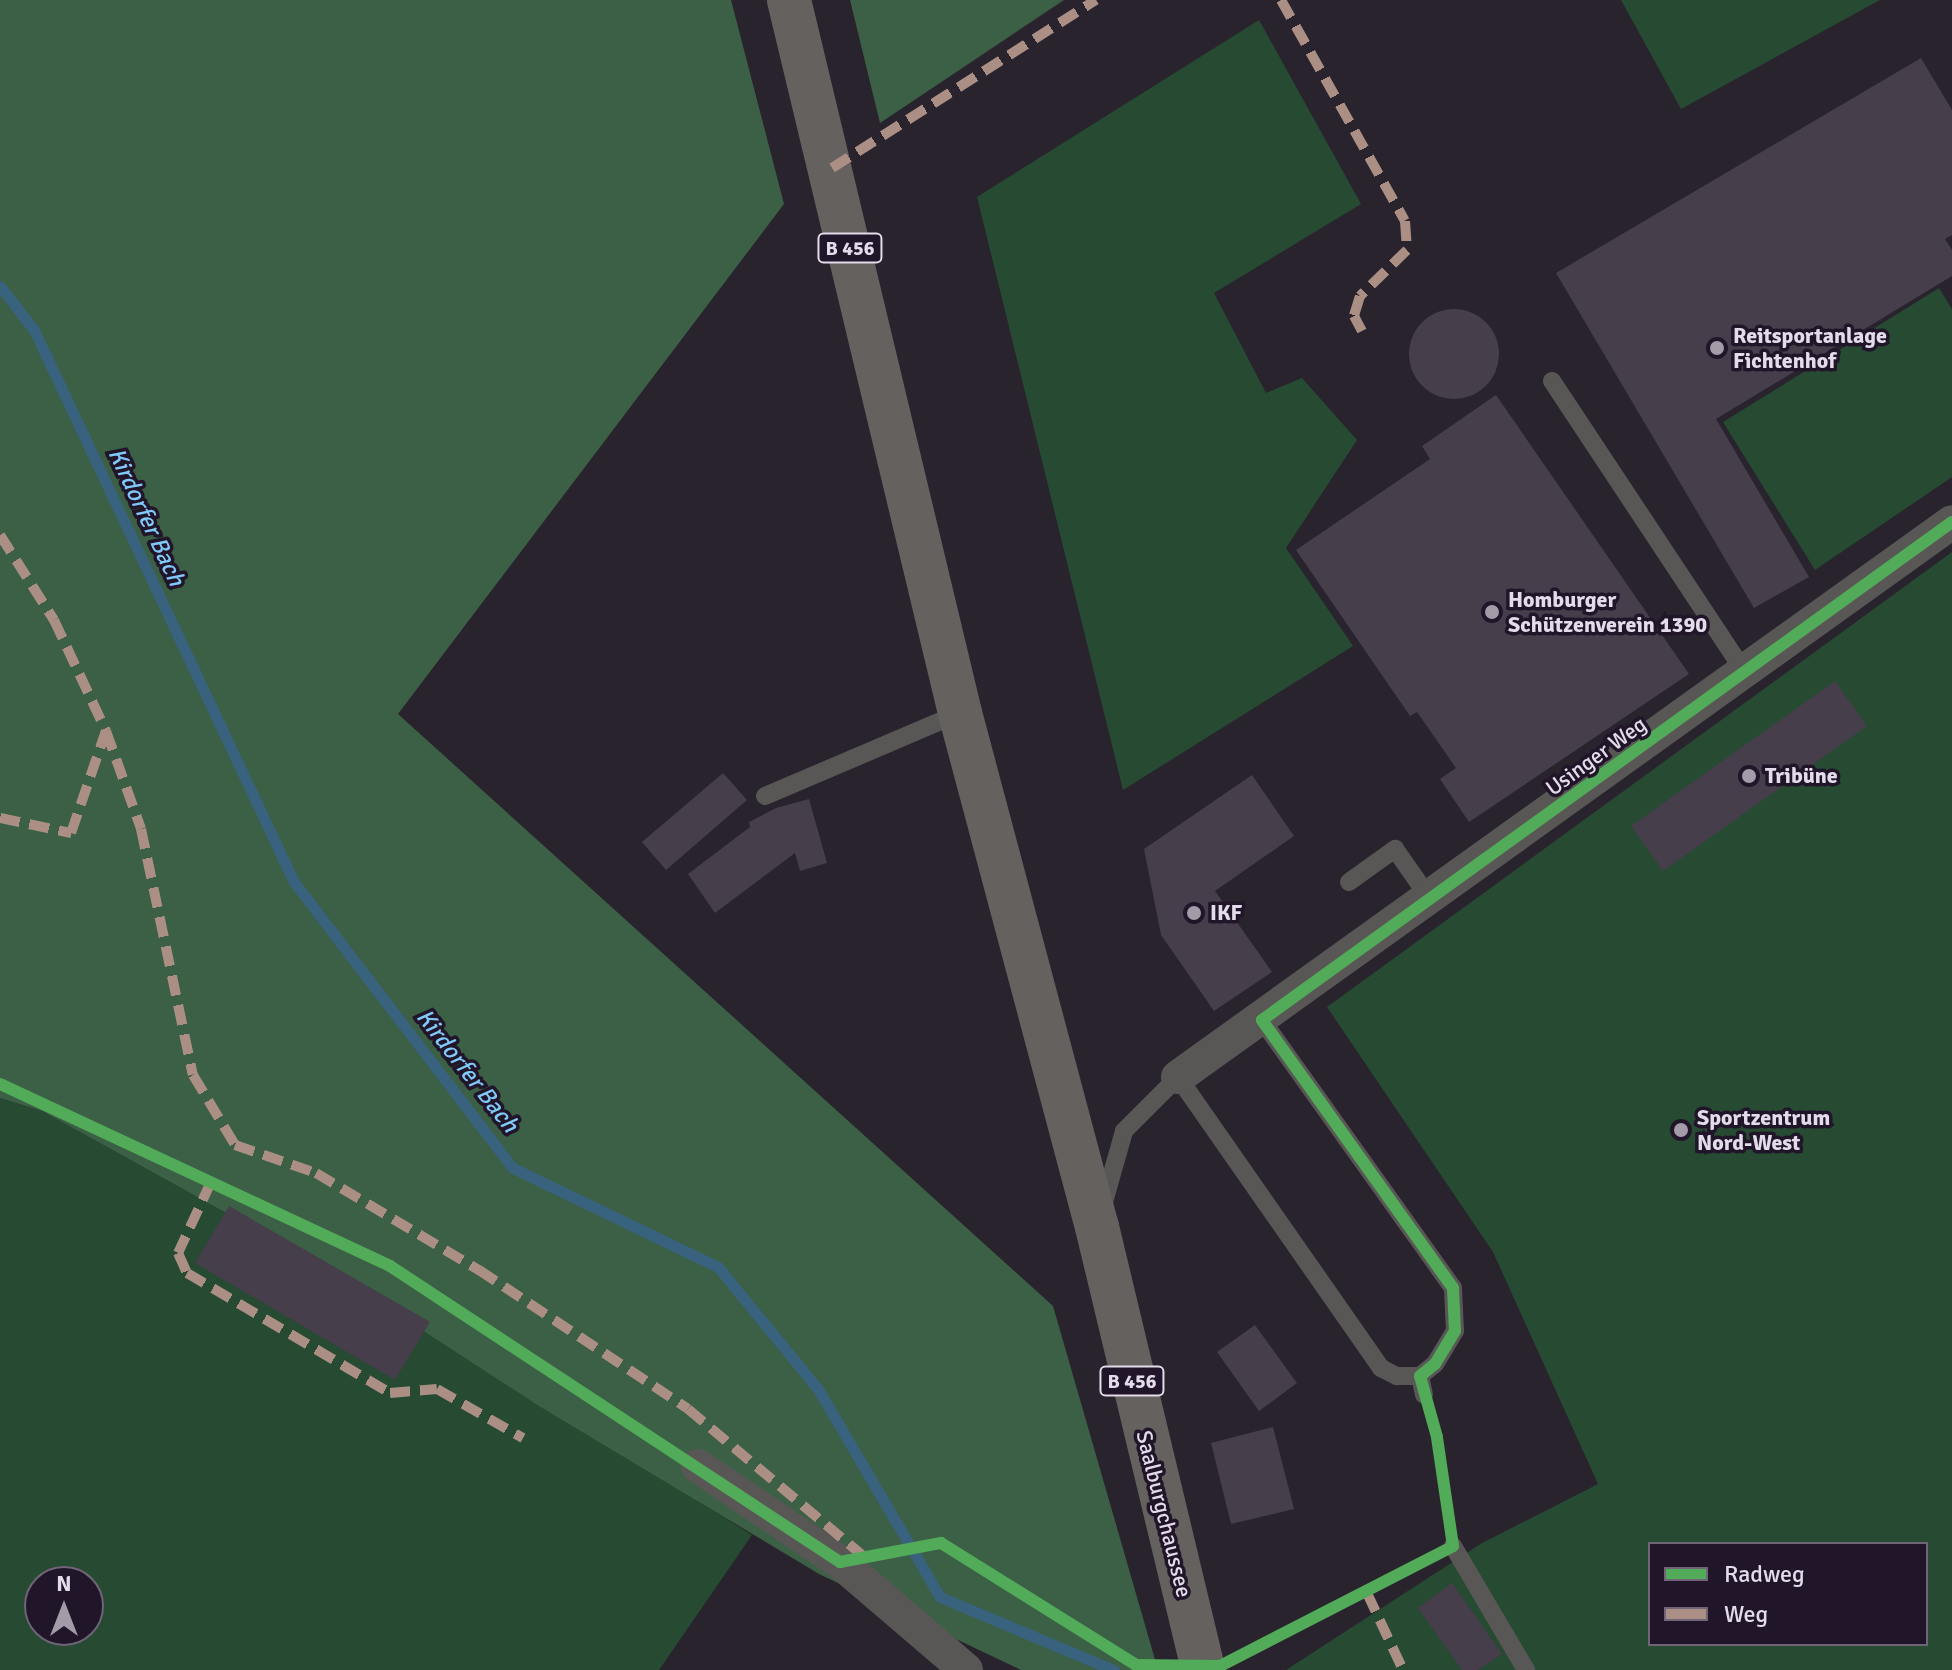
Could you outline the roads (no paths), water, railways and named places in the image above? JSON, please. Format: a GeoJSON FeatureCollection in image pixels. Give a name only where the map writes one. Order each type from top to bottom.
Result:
{"type":"FeatureCollection","features":[{"type":"Feature","properties":{"kind":"main road","name":"B 456"},"geometry":{"type":"LineString","coordinates":[[789,0],[960,713],[1097,1227]]}},
{"type":"Feature","properties":{"kind":"main road","name":"Saalburgchaussee"},"geometry":{"type":"LineString","coordinates":[[1097,1227],[1203,1670]]}},
{"type":"Feature","properties":{"kind":"street","name":"Usinger Weg"},"geometry":{"type":"LineString","coordinates":[[1178,1077],[1746,674],[1952,522]]}},
{"type":"Feature","properties":{"kind":"street"},"geometry":{"type":"LineString","coordinates":[[698,1466],[840,1562],[966,1670]]}},
{"type":"Feature","properties":{"kind":"lane"},"geometry":{"type":"LineString","coordinates":[[1552,381],[1746,674]]}},
{"type":"Feature","properties":{"kind":"lane"},"geometry":{"type":"LineString","coordinates":[[765,796],[960,713]]}},
{"type":"Feature","properties":{"kind":"lane"},"geometry":{"type":"LineString","coordinates":[[1349,882],[1395,849],[1430,899]]}},
{"type":"Feature","properties":{"kind":"lane"},"geometry":{"type":"LineString","coordinates":[[1097,1227],[1124,1131],[1178,1077],[1381,1368],[1397,1376],[1420,1376],[1435,1364],[1455,1331],[1453,1288],[1262,1020]]}},
{"type":"Feature","properties":{"kind":"lane"},"geometry":{"type":"LineString","coordinates":[[1420,1376],[1424,1395]]}},
{"type":"Feature","properties":{"kind":"lane"},"geometry":{"type":"LineString","coordinates":[[1453,1546],[1526,1670]]}},
{"type":"Feature","properties":{"kind":"waterway","name":"Kirdorfer Bach"},"geometry":{"type":"LineString","coordinates":[[0,286],[34,330],[294,882],[513,1168],[718,1267],[818,1389],[940,1597],[1114,1670]]}},
{"type":"Feature","properties":{"kind":"place","name":"Reitsportanlage Fichtenhof"},"geometry":{"type":"Point","coordinates":[1717,348]}},
{"type":"Feature","properties":{"kind":"place","name":"Homburger Schützenverein 1390"},"geometry":{"type":"Point","coordinates":[1492,612]}},
{"type":"Feature","properties":{"kind":"place","name":"Tribüne"},"geometry":{"type":"Point","coordinates":[1749,776]}},
{"type":"Feature","properties":{"kind":"place","name":"IKF"},"geometry":{"type":"Point","coordinates":[1194,913]}},
{"type":"Feature","properties":{"kind":"place","name":"Sportzentrum Nord-West"},"geometry":{"type":"Point","coordinates":[1681,1130]}}]}
